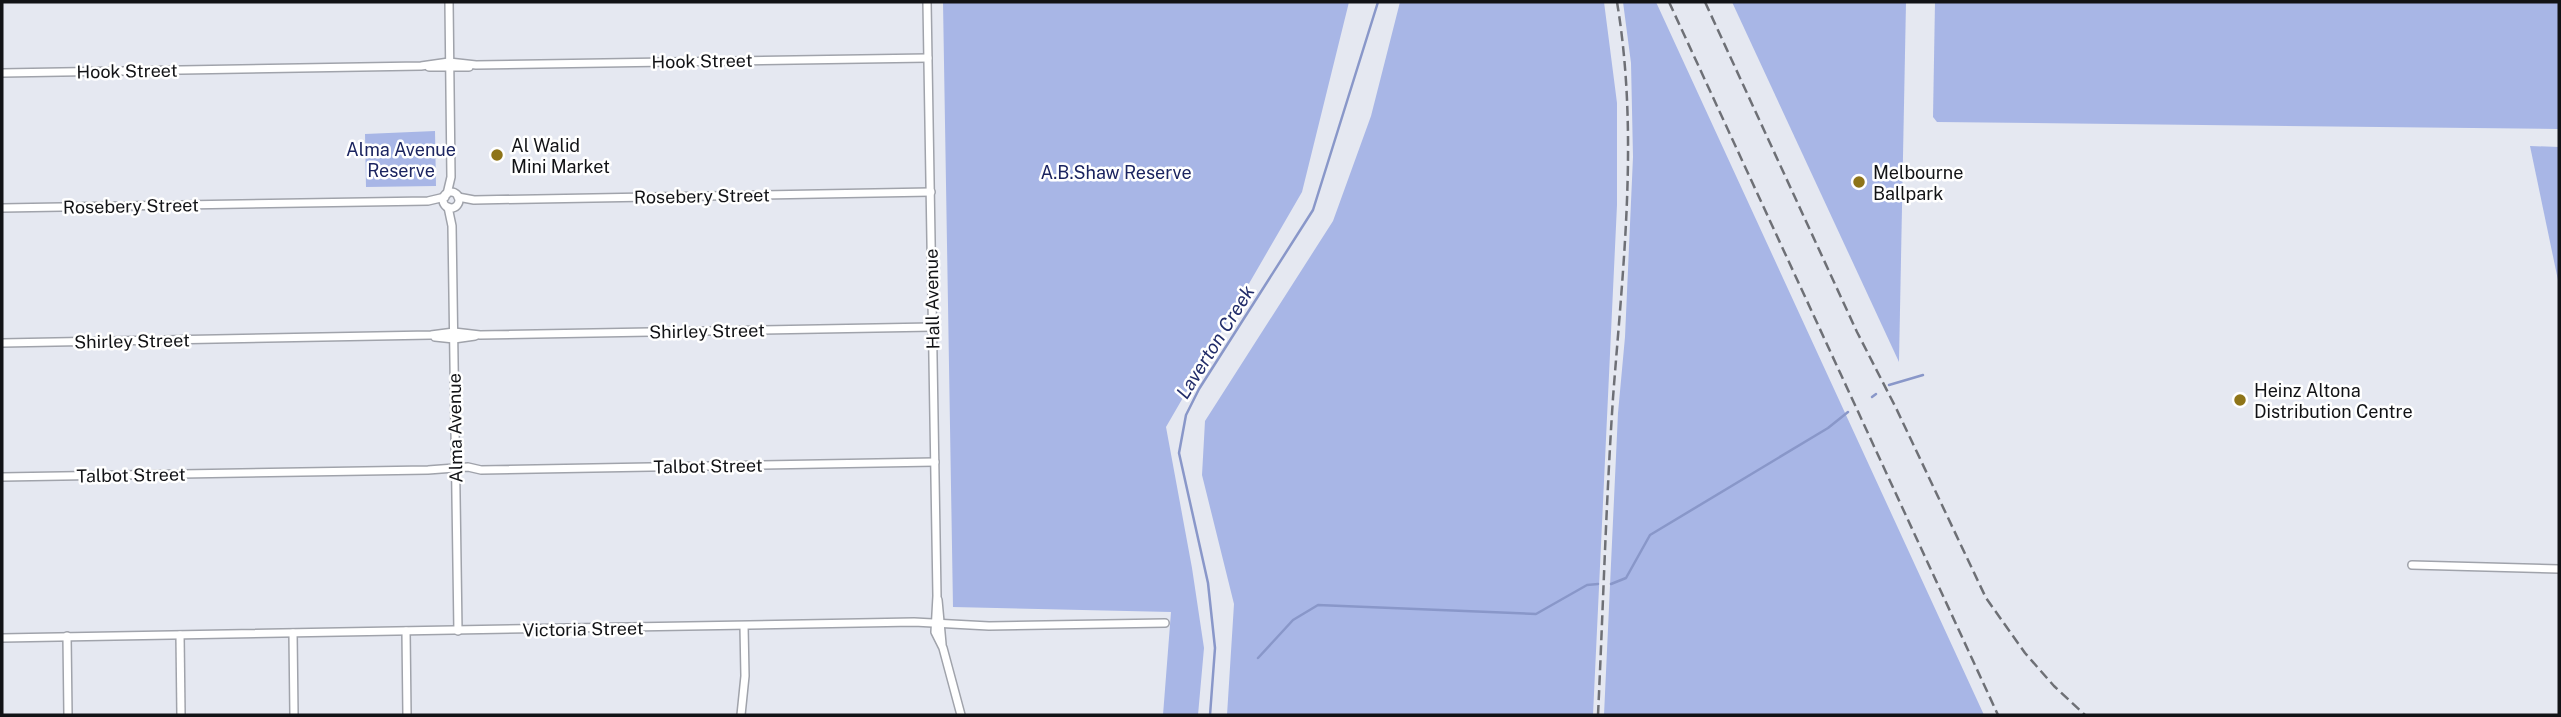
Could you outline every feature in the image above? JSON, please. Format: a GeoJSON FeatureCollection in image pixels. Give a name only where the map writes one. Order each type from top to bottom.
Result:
{"type":"FeatureCollection","features":[{"type":"Feature","properties":{"kind":"street","name":"Alma Avenue"},"geometry":{"type":"LineString","coordinates":[[449,2],[458,631]]}},
{"type":"Feature","properties":{"kind":"street","name":"Hall Avenue"},"geometry":{"type":"LineString","coordinates":[[927,2],[938,622]]}},
{"type":"Feature","properties":{"kind":"street","name":"Hook Street"},"geometry":{"type":"LineString","coordinates":[[2,73],[928,58]]}},
{"type":"Feature","properties":{"kind":"street","name":"Rosebery Street"},"geometry":{"type":"LineString","coordinates":[[2,208],[930,192]]}},
{"type":"Feature","properties":{"kind":"street","name":"Shirley Street"},"geometry":{"type":"LineString","coordinates":[[2,343],[933,327]]}},
{"type":"Feature","properties":{"kind":"street","name":"Talbot Street"},"geometry":{"type":"LineString","coordinates":[[2,477],[935,462]]}},
{"type":"Feature","properties":{"kind":"street"},"geometry":{"type":"LineString","coordinates":[[2412,565],[2559,569]]}},
{"type":"Feature","properties":{"kind":"street","name":"Victoria Street"},"geometry":{"type":"LineString","coordinates":[[2,638],[938,622],[989,626],[1165,623]]}},
{"type":"Feature","properties":{"kind":"street"},"geometry":{"type":"LineString","coordinates":[[938,622],[935,632],[943,648],[961,715]]}},
{"type":"Feature","properties":{"kind":"street"},"geometry":{"type":"LineString","coordinates":[[741,715],[745,676],[744,626]]}},
{"type":"Feature","properties":{"kind":"street"},"geometry":{"type":"LineString","coordinates":[[405,631],[407,715]]}},
{"type":"Feature","properties":{"kind":"street"},"geometry":{"type":"LineString","coordinates":[[293,633],[294,715]]}},
{"type":"Feature","properties":{"kind":"street"},"geometry":{"type":"LineString","coordinates":[[180,635],[181,715]]}},
{"type":"Feature","properties":{"kind":"street"},"geometry":{"type":"LineString","coordinates":[[67,636],[68,715]]}},
{"type":"Feature","properties":{"kind":"green space","name":"A.B.Shaw Reserve"},"geometry":{"type":"Polygon","coordinates":[[[943,2],[1349,2],[1302,192],[1166,427],[1204,648],[1198,715],[1163,715],[1171,612],[953,607],[943,2]]]}},
{"type":"Feature","properties":{"kind":"green space"},"geometry":{"type":"Polygon","coordinates":[[[1400,2],[1604,2],[1617,103],[1617,205],[1593,715],[1227,715],[1234,604],[1202,475],[1205,421],[1333,221],[1371,116],[1400,2]]]}},
{"type":"Feature","properties":{"kind":"green space"},"geometry":{"type":"Polygon","coordinates":[[[1623,2],[1656,2],[1984,715],[1604,715],[1633,157],[1631,63],[1623,2]]]}},
{"type":"Feature","properties":{"kind":"green space","name":"Melbourne Ballpark"},"geometry":{"type":"Polygon","coordinates":[[[1732,2],[1906,2],[1899,362],[1732,2]]]}},
{"type":"Feature","properties":{"kind":"green space"},"geometry":{"type":"Polygon","coordinates":[[[1935,2],[2559,2],[2559,129],[1937,122],[1933,117],[1935,2]]]}},
{"type":"Feature","properties":{"kind":"green space","name":"Alma Avenue Reserve"},"geometry":{"type":"Polygon","coordinates":[[[435,131],[436,186],[366,187],[365,134],[435,131]]]}},
{"type":"Feature","properties":{"kind":"green space"},"geometry":{"type":"Polygon","coordinates":[[[2530,146],[2559,147],[2559,285],[2530,146]]]}},
{"type":"Feature","properties":{"kind":"waterway","name":"Laverton Creek"},"geometry":{"type":"LineString","coordinates":[[1210,715],[1215,648],[1208,583],[1179,453],[1186,415],[1199,389],[1313,210],[1378,2]]}},
{"type":"Feature","properties":{"kind":"waterway"},"geometry":{"type":"LineString","coordinates":[[1889,385],[1923,375]]}},
{"type":"Feature","properties":{"kind":"waterway"},"geometry":{"type":"LineString","coordinates":[[1872,397],[1876,394]]}},
{"type":"Feature","properties":{"kind":"waterway"},"geometry":{"type":"LineString","coordinates":[[1611,584],[1626,578],[1650,535],[1828,428],[1848,412]]}},
{"type":"Feature","properties":{"kind":"waterway"},"geometry":{"type":"LineString","coordinates":[[1258,658],[1293,620],[1318,605],[1536,614],[1587,585],[1598,584]]}},
{"type":"Feature","properties":{"kind":"railway"},"geometry":{"type":"LineString","coordinates":[[1598,715],[1611,437],[1627,200],[1627,101],[1617,2]]}},
{"type":"Feature","properties":{"kind":"railway"},"geometry":{"type":"LineString","coordinates":[[1669,2],[1998,715]]}},
{"type":"Feature","properties":{"kind":"railway"},"geometry":{"type":"LineString","coordinates":[[1705,2],[1857,332],[1986,598],[2025,653],[2054,686],[2085,715]]}},
{"type":"Feature","properties":{"kind":"place","name":"Al Walid Mini Market"},"geometry":{"type":"Point","coordinates":[497,155]}},
{"type":"Feature","properties":{"kind":"place","name":"Melbourne Ballpark"},"geometry":{"type":"Point","coordinates":[1859,182]}},
{"type":"Feature","properties":{"kind":"place","name":"Heinz Altona Distribution Centre"},"geometry":{"type":"Point","coordinates":[2240,400]}}]}
